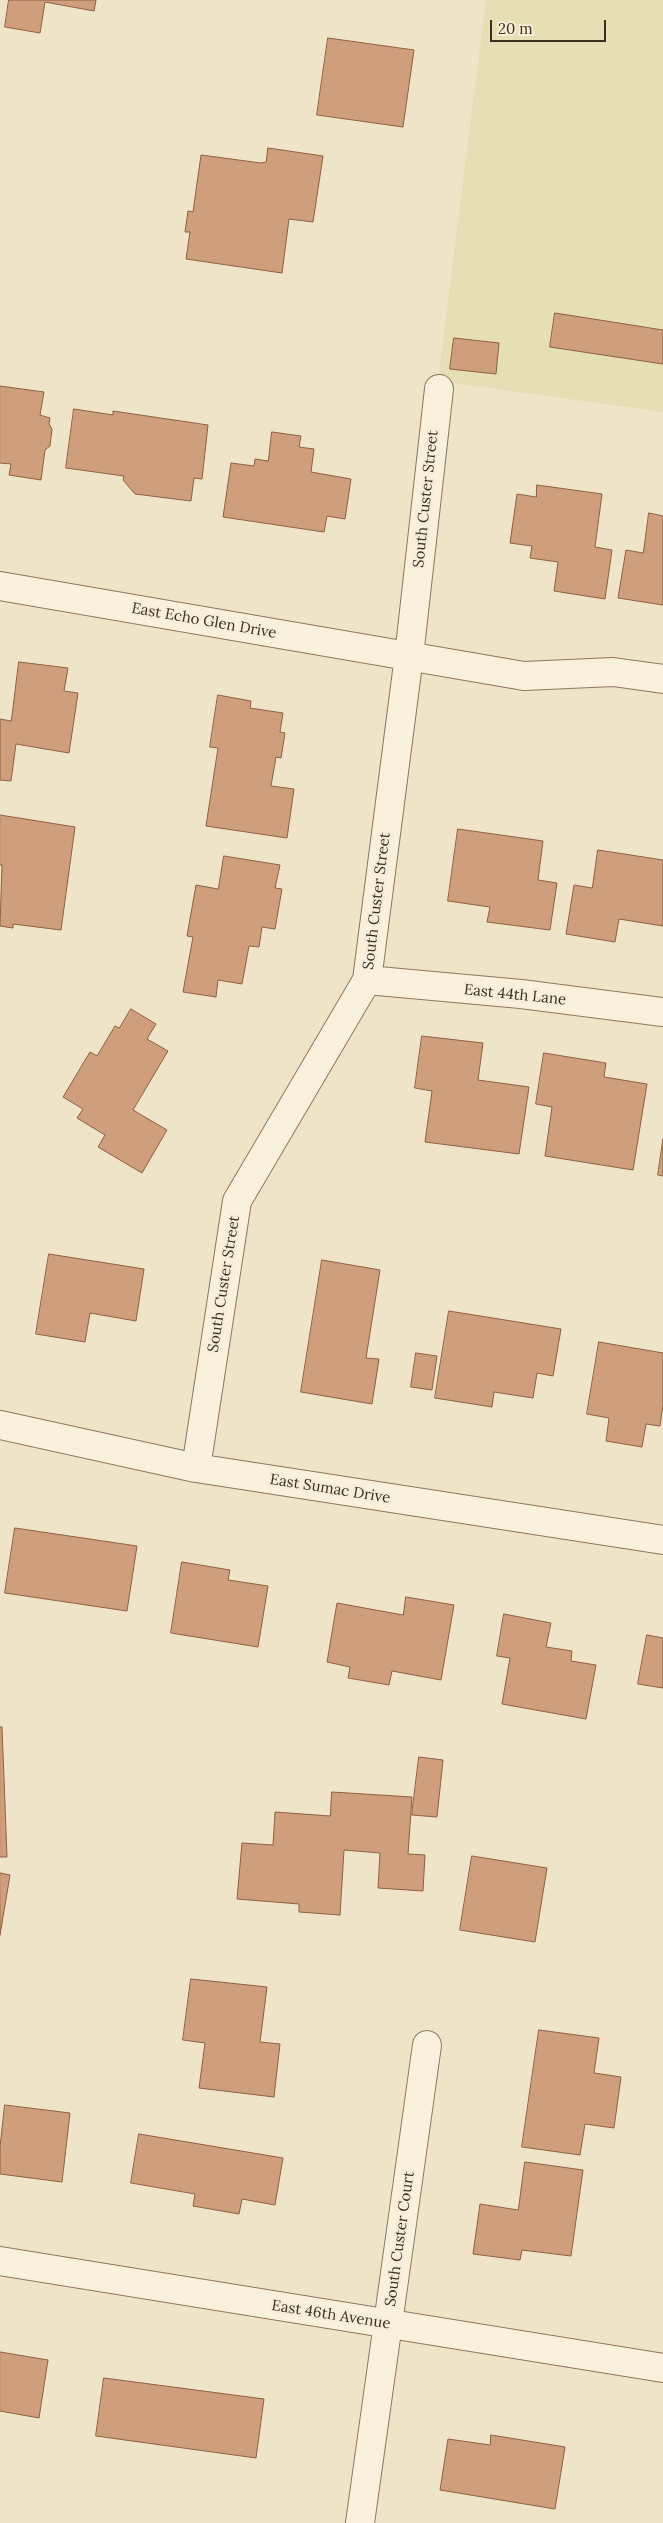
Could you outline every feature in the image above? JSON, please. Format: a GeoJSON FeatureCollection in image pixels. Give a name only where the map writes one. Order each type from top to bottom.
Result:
{"type":"FeatureCollection","features":[{"type":"Feature","properties":{"kind":"street","name":"South Custer Street"},"geometry":{"type":"LineString","coordinates":[[196,1468],[237,1201],[367,980],[409,656],[438,389]]}},
{"type":"Feature","properties":{"kind":"street","name":"East Echo Glen Drive"},"geometry":{"type":"LineString","coordinates":[[0,586],[524,676],[613,672],[663,678]]}},
{"type":"Feature","properties":{"kind":"street","name":"East 44th Lane"},"geometry":{"type":"LineString","coordinates":[[367,980],[521,994],[663,1012]]}},
{"type":"Feature","properties":{"kind":"street","name":"East Sumac Drive"},"geometry":{"type":"LineString","coordinates":[[0,1425],[196,1468],[663,1540]]}},
{"type":"Feature","properties":{"kind":"street","name":"South Custer Court"},"geometry":{"type":"LineString","coordinates":[[360,2523],[427,2045]]}},
{"type":"Feature","properties":{"kind":"street","name":"East 46th Avenue"},"geometry":{"type":"LineString","coordinates":[[0,2261],[663,2368]]}},
{"type":"Feature","properties":{"kind":"shaded area"},"geometry":{"type":"Polygon","coordinates":[[[486,0],[663,0],[663,412],[438,381],[486,0]]]}},
{"type":"Feature","properties":{"kind":"building"},"geometry":{"type":"Polygon","coordinates":[[[9,0],[96,0],[94,11],[45,2],[40,33],[5,27],[9,0]]]}},
{"type":"Feature","properties":{"kind":"building"},"geometry":{"type":"Polygon","coordinates":[[[328,38],[414,50],[403,127],[317,115],[328,38]]]}},
{"type":"Feature","properties":{"kind":"building"},"geometry":{"type":"Polygon","coordinates":[[[268,148],[323,156],[313,222],[289,219],[282,273],[186,259],[190,232],[185,232],[188,211],[193,212],[201,155],[261,163],[266,162],[268,148]]]}},
{"type":"Feature","properties":{"kind":"building"},"geometry":{"type":"Polygon","coordinates":[[[555,313],[663,330],[663,364],[550,347],[555,313]]]}},
{"type":"Feature","properties":{"kind":"building"},"geometry":{"type":"Polygon","coordinates":[[[454,338],[499,343],[496,374],[450,369],[454,338]]]}},
{"type":"Feature","properties":{"kind":"building"},"geometry":{"type":"Polygon","coordinates":[[[0,386],[44,392],[40,415],[50,418],[49,424],[52,429],[50,446],[45,450],[41,480],[9,475],[11,464],[0,463],[0,386]]]}},
{"type":"Feature","properties":{"kind":"building"},"geometry":{"type":"Polygon","coordinates":[[[74,409],[113,415],[113,411],[208,425],[202,479],[194,478],[191,501],[135,494],[123,480],[124,476],[66,468],[74,409]]]}},
{"type":"Feature","properties":{"kind":"building"},"geometry":{"type":"Polygon","coordinates":[[[272,432],[301,436],[299,447],[314,449],[311,472],[351,479],[345,519],[327,516],[324,532],[223,517],[231,463],[254,466],[255,459],[268,461],[272,432]]]}},
{"type":"Feature","properties":{"kind":"building"},"geometry":{"type":"Polygon","coordinates":[[[537,485],[602,494],[595,547],[612,550],[605,599],[554,591],[558,562],[530,558],[532,546],[510,543],[517,494],[536,497],[537,485]]]}},
{"type":"Feature","properties":{"kind":"building"},"geometry":{"type":"Polygon","coordinates":[[[649,513],[663,516],[663,605],[618,598],[626,550],[643,553],[649,513]]]}},
{"type":"Feature","properties":{"kind":"building"},"geometry":{"type":"Polygon","coordinates":[[[19,662],[68,668],[64,691],[78,693],[69,753],[16,744],[11,781],[0,780],[0,719],[11,721],[19,662]]]}},
{"type":"Feature","properties":{"kind":"building"},"geometry":{"type":"Polygon","coordinates":[[[218,695],[251,701],[250,708],[283,713],[280,732],[285,733],[281,758],[276,757],[271,786],[294,789],[287,838],[206,826],[218,748],[210,747],[218,695]]]}},
{"type":"Feature","properties":{"kind":"building"},"geometry":{"type":"Polygon","coordinates":[[[0,815],[75,827],[61,930],[13,924],[13,928],[0,926],[2,865],[0,865],[0,815]]]}},
{"type":"Feature","properties":{"kind":"building"},"geometry":{"type":"Polygon","coordinates":[[[458,829],[543,841],[538,880],[557,883],[550,930],[487,922],[490,907],[448,901],[458,829]]]}},
{"type":"Feature","properties":{"kind":"building"},"geometry":{"type":"Polygon","coordinates":[[[598,850],[663,860],[663,926],[619,919],[615,942],[566,934],[574,885],[592,888],[598,850]]]}},
{"type":"Feature","properties":{"kind":"building"},"geometry":{"type":"Polygon","coordinates":[[[224,856],[280,865],[275,888],[282,889],[275,929],[262,927],[259,947],[249,946],[242,984],[218,980],[216,997],[183,992],[193,937],[187,936],[196,885],[218,889],[224,856]]]}},
{"type":"Feature","properties":{"kind":"building"},"geometry":{"type":"Polygon","coordinates":[[[131,1009],[156,1024],[147,1039],[168,1051],[133,1110],[167,1130],[142,1173],[98,1147],[105,1135],[77,1118],[83,1109],[63,1097],[90,1052],[97,1056],[115,1026],[119,1028],[131,1009]]]}},
{"type":"Feature","properties":{"kind":"building"},"geometry":{"type":"Polygon","coordinates":[[[422,1036],[483,1043],[478,1080],[529,1087],[519,1154],[425,1142],[432,1091],[415,1088],[422,1036]]]}},
{"type":"Feature","properties":{"kind":"building"},"geometry":{"type":"Polygon","coordinates":[[[544,1053],[606,1063],[604,1077],[647,1084],[633,1170],[545,1156],[552,1107],[536,1104],[544,1053]]]}},
{"type":"Feature","properties":{"kind":"building"},"geometry":{"type":"Polygon","coordinates":[[[663,1139],[663,1176],[658,1175],[663,1139]]]}},
{"type":"Feature","properties":{"kind":"building"},"geometry":{"type":"Polygon","coordinates":[[[49,1254],[144,1269],[136,1321],[90,1313],[85,1342],[36,1334],[49,1254]]]}},
{"type":"Feature","properties":{"kind":"building"},"geometry":{"type":"Polygon","coordinates":[[[322,1260],[380,1270],[366,1358],[379,1359],[372,1404],[301,1392],[322,1260]]]}},
{"type":"Feature","properties":{"kind":"building"},"geometry":{"type":"Polygon","coordinates":[[[449,1311],[561,1329],[553,1376],[537,1373],[533,1398],[494,1392],[492,1407],[435,1398],[449,1311]]]}},
{"type":"Feature","properties":{"kind":"building"},"geometry":{"type":"Polygon","coordinates":[[[599,1342],[663,1353],[663,1405],[660,1426],[646,1424],[642,1447],[606,1441],[609,1418],[587,1414],[599,1342]]]}},
{"type":"Feature","properties":{"kind":"building"},"geometry":{"type":"Polygon","coordinates":[[[416,1353],[437,1356],[432,1390],[411,1387],[416,1353]]]}},
{"type":"Feature","properties":{"kind":"building"},"geometry":{"type":"Polygon","coordinates":[[[15,1528],[137,1546],[127,1611],[5,1593],[15,1528]]]}},
{"type":"Feature","properties":{"kind":"building"},"geometry":{"type":"Polygon","coordinates":[[[182,1562],[230,1570],[228,1580],[268,1586],[258,1647],[171,1633],[182,1562]]]}},
{"type":"Feature","properties":{"kind":"building"},"geometry":{"type":"Polygon","coordinates":[[[406,1597],[454,1605],[441,1680],[392,1671],[389,1685],[348,1678],[350,1667],[327,1662],[337,1603],[403,1615],[406,1597]]]}},
{"type":"Feature","properties":{"kind":"building"},"geometry":{"type":"Polygon","coordinates":[[[504,1614],[551,1623],[546,1647],[572,1651],[571,1661],[596,1665],[586,1719],[502,1704],[510,1658],[497,1656],[504,1614]]]}},
{"type":"Feature","properties":{"kind":"building"},"geometry":{"type":"Polygon","coordinates":[[[647,1635],[663,1638],[663,1688],[638,1684],[647,1635]]]}},
{"type":"Feature","properties":{"kind":"building"},"geometry":{"type":"Polygon","coordinates":[[[0,1727],[2,1727],[7,1857],[0,1857],[0,1727]]]}},
{"type":"Feature","properties":{"kind":"building"},"geometry":{"type":"Polygon","coordinates":[[[419,1757],[443,1760],[437,1817],[412,1815],[419,1757]]]}},
{"type":"Feature","properties":{"kind":"building"},"geometry":{"type":"Polygon","coordinates":[[[332,1792],[412,1797],[408,1854],[425,1855],[423,1891],[378,1888],[380,1853],[344,1850],[340,1915],[299,1912],[299,1904],[237,1899],[242,1843],[273,1845],[275,1812],[330,1816],[332,1792]]]}},
{"type":"Feature","properties":{"kind":"building"},"geometry":{"type":"Polygon","coordinates":[[[472,1856],[547,1868],[535,1942],[460,1930],[472,1856]]]}},
{"type":"Feature","properties":{"kind":"building"},"geometry":{"type":"Polygon","coordinates":[[[0,1873],[10,1875],[0,1935],[0,1873]]]}},
{"type":"Feature","properties":{"kind":"building"},"geometry":{"type":"Polygon","coordinates":[[[191,1979],[267,1987],[260,2042],[280,2044],[274,2097],[199,2088],[205,2043],[183,2040],[191,1979]]]}},
{"type":"Feature","properties":{"kind":"building"},"geometry":{"type":"Polygon","coordinates":[[[539,2030],[599,2038],[594,2073],[621,2077],[614,2128],[585,2124],[580,2155],[522,2147],[539,2030]]]}},
{"type":"Feature","properties":{"kind":"building"},"geometry":{"type":"Polygon","coordinates":[[[5,2105],[70,2113],[62,2182],[0,2174],[0,2147],[5,2105]]]}},
{"type":"Feature","properties":{"kind":"building"},"geometry":{"type":"Polygon","coordinates":[[[139,2134],[283,2158],[275,2205],[242,2199],[239,2214],[193,2206],[195,2194],[131,2183],[139,2134]]]}},
{"type":"Feature","properties":{"kind":"building"},"geometry":{"type":"Polygon","coordinates":[[[525,2162],[583,2170],[571,2256],[522,2250],[520,2260],[473,2254],[480,2204],[518,2210],[525,2162]]]}},
{"type":"Feature","properties":{"kind":"building"},"geometry":{"type":"Polygon","coordinates":[[[0,2352],[48,2360],[39,2418],[0,2411],[0,2352]]]}},
{"type":"Feature","properties":{"kind":"building"},"geometry":{"type":"Polygon","coordinates":[[[104,2378],[264,2399],[256,2458],[96,2436],[104,2378]]]}},
{"type":"Feature","properties":{"kind":"building"},"geometry":{"type":"Polygon","coordinates":[[[491,2435],[565,2447],[555,2509],[440,2490],[448,2439],[490,2445],[491,2435]]]}}]}
